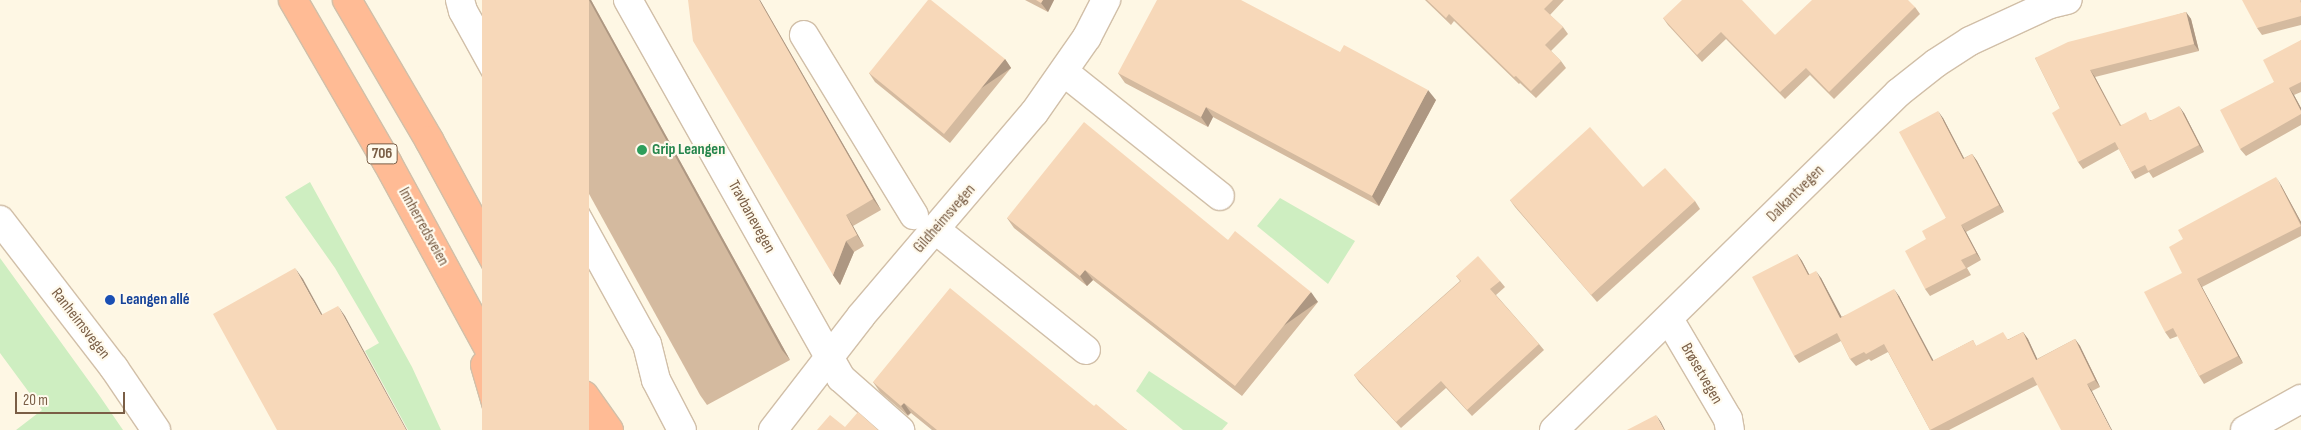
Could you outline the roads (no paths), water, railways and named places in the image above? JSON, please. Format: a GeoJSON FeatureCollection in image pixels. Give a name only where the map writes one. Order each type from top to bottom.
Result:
{"type":"FeatureCollection","features":[{"type":"Feature","properties":{"kind":"highway","name":"Innherredsveien"},"geometry":{"type":"LineString","coordinates":[[293,0],[469,310],[533,430]]}},
{"type":"Feature","properties":{"kind":"highway"},"geometry":{"type":"LineString","coordinates":[[347,0],[511,289],[587,430]]}},
{"type":"Feature","properties":{"kind":"highway"},"geometry":{"type":"LineString","coordinates":[[511,289],[609,430]]}},
{"type":"Feature","properties":{"kind":"highway","name":"706"},"geometry":{"type":"LineString","coordinates":[[469,310],[504,430]]}},
{"type":"Feature","properties":{"kind":"street"},"geometry":{"type":"LineString","coordinates":[[460,0],[463,11],[647,344],[656,380],[682,430]]}},
{"type":"Feature","properties":{"kind":"street","name":"Travbanevegen"},"geometry":{"type":"LineString","coordinates":[[628,0],[841,378],[900,430]]}},
{"type":"Feature","properties":{"kind":"street","name":"Gildheimsvegen"},"geometry":{"type":"LineString","coordinates":[[773,430],[861,316],[925,223],[1034,113],[1087,37],[1106,0]]}},
{"type":"Feature","properties":{"kind":"street","name":"Dalkantvegen"},"geometry":{"type":"LineString","coordinates":[[1554,430],[1898,93],[1936,63],[1970,41],[2035,11],[2068,0]]}},
{"type":"Feature","properties":{"kind":"street"},"geometry":{"type":"LineString","coordinates":[[804,36],[925,223],[1086,350]]}},
{"type":"Feature","properties":{"kind":"street"},"geometry":{"type":"LineString","coordinates":[[1064,72],[1220,196]]}},
{"type":"Feature","properties":{"kind":"street","name":"Ranheimsvegen"},"geometry":{"type":"LineString","coordinates":[[0,220],[114,368],[156,430]]}},
{"type":"Feature","properties":{"kind":"street","name":"Brøsetvegen"},"geometry":{"type":"LineString","coordinates":[[1669,319],[1728,419],[1730,430]]}},
{"type":"Feature","properties":{"kind":"street"},"geometry":{"type":"LineString","coordinates":[[2245,430],[2301,399]]}},
{"type":"Feature","properties":{"kind":"place","name":"Grip Leangen"},"geometry":{"type":"Point","coordinates":[642,150]}},
{"type":"Feature","properties":{"kind":"place","name":"Leangen allé"},"geometry":{"type":"Point","coordinates":[110,300]}}]}
